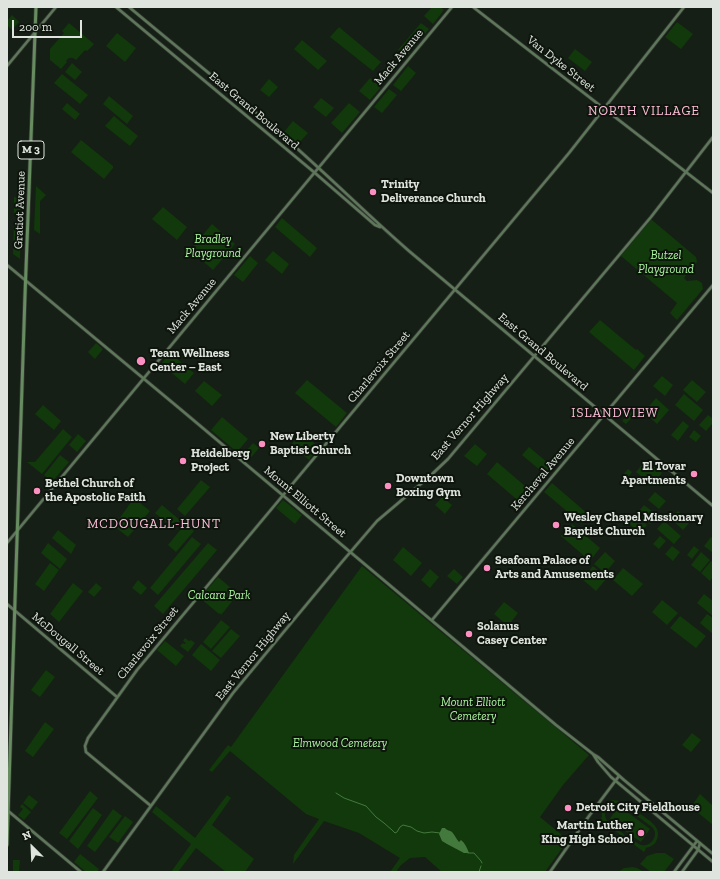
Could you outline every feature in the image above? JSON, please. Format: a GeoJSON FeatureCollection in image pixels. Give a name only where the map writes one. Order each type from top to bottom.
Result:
{"type":"FeatureCollection","features":[{"type":"Feature","properties":{"kind":"main road","name":"Gratiot Avenue"},"geometry":{"type":"LineString","coordinates":[[7,845],[36,7]]}},
{"type":"Feature","properties":{"kind":"main road"},"geometry":{"type":"LineString","coordinates":[[7,66],[56,7]]}},
{"type":"Feature","properties":{"kind":"main road","name":"East Grand Boulevard"},"geometry":{"type":"LineString","coordinates":[[116,7],[375,225],[381,227]]}},
{"type":"Feature","properties":{"kind":"main road","name":"East Grand Boulevard"},"geometry":{"type":"LineString","coordinates":[[129,7],[278,131],[381,227],[713,506]]}},
{"type":"Feature","properties":{"kind":"main road","name":"Mack Avenue"},"geometry":{"type":"LineString","coordinates":[[7,543],[452,7]]}},
{"type":"Feature","properties":{"kind":"main road","name":"Van Dyke Street"},"geometry":{"type":"LineString","coordinates":[[474,7],[713,193]]}},
{"type":"Feature","properties":{"kind":"main road","name":"Charlevoix Street"},"geometry":{"type":"LineString","coordinates":[[151,806],[86,752],[84,746],[88,738],[137,670],[568,155],[684,7]]}},
{"type":"Feature","properties":{"kind":"main road"},"geometry":{"type":"LineString","coordinates":[[274,139],[278,137],[278,131]]}},
{"type":"Feature","properties":{"kind":"main road","name":"East Vernor Highway"},"geometry":{"type":"LineString","coordinates":[[103,872],[233,693],[350,552],[377,521],[442,466],[651,216],[713,137]]}},
{"type":"Feature","properties":{"kind":"main road","name":"Mount Elliott Street"},"geometry":{"type":"LineString","coordinates":[[7,265],[556,725],[592,754],[598,757],[713,854]]}},
{"type":"Feature","properties":{"kind":"main road","name":"Kercheval Avenue"},"geometry":{"type":"LineString","coordinates":[[432,620],[713,285]]}},
{"type":"Feature","properties":{"kind":"main road","name":"McDougall Street"},"geometry":{"type":"LineString","coordinates":[[7,604],[117,697]]}},
{"type":"Feature","properties":{"kind":"main road","name":"Mount Elliott Street"},"geometry":{"type":"LineString","coordinates":[[592,754],[615,781],[713,862]]}},
{"type":"Feature","properties":{"kind":"main road"},"geometry":{"type":"LineString","coordinates":[[606,772],[610,768]]}},
{"type":"Feature","properties":{"kind":"main road"},"geometry":{"type":"LineString","coordinates":[[550,872],[619,776]]}},
{"type":"Feature","properties":{"kind":"main road"},"geometry":{"type":"LineString","coordinates":[[620,784],[624,780]]}},
{"type":"Feature","properties":{"kind":"main road"},"geometry":{"type":"LineString","coordinates":[[8,811],[81,872]]}},
{"type":"Feature","properties":{"kind":"main road"},"geometry":{"type":"LineString","coordinates":[[688,841],[691,840],[692,836]]}},
{"type":"Feature","properties":{"kind":"main road"},"geometry":{"type":"LineString","coordinates":[[674,872],[697,841]]}},
{"type":"Feature","properties":{"kind":"main road"},"geometry":{"type":"LineString","coordinates":[[682,872],[698,850],[700,843]]}},
{"type":"Feature","properties":{"kind":"main road"},"geometry":{"type":"LineString","coordinates":[[703,854],[704,850],[708,849]]}},
{"type":"Feature","properties":{"kind":"main road"},"geometry":{"type":"LineString","coordinates":[[689,852],[693,852],[694,855]]}},
{"type":"Feature","properties":{"kind":"green space"},"geometry":{"type":"Polygon","coordinates":[[[432,7],[440,7],[444,10],[433,24],[424,16],[432,7]]]}},
{"type":"Feature","properties":{"kind":"green space"},"geometry":{"type":"Polygon","coordinates":[[[12,15],[19,22],[12,30],[7,25],[7,21],[12,15]]]}},
{"type":"Feature","properties":{"kind":"green space"},"geometry":{"type":"Polygon","coordinates":[[[677,22],[693,34],[681,49],[665,37],[677,22]]]}},
{"type":"Feature","properties":{"kind":"green space"},"geometry":{"type":"Polygon","coordinates":[[[69,23],[94,44],[87,51],[85,50],[76,60],[69,58],[61,69],[50,60],[50,49],[64,33],[62,31],[69,23]]]}},
{"type":"Feature","properties":{"kind":"green space"},"geometry":{"type":"Polygon","coordinates":[[[421,23],[429,29],[406,57],[398,50],[421,23]]]}},
{"type":"Feature","properties":{"kind":"green space"},"geometry":{"type":"Polygon","coordinates":[[[339,27],[381,62],[373,71],[330,37],[339,27]]]}},
{"type":"Feature","properties":{"kind":"green space"},"geometry":{"type":"Polygon","coordinates":[[[117,33],[136,48],[125,62],[106,46],[117,33]]]}},
{"type":"Feature","properties":{"kind":"green space"},"geometry":{"type":"Polygon","coordinates":[[[302,40],[327,61],[318,70],[294,49],[302,40]]]}},
{"type":"Feature","properties":{"kind":"green space"},"geometry":{"type":"Polygon","coordinates":[[[575,49],[592,62],[585,71],[568,58],[575,49]]]}},
{"type":"Feature","properties":{"kind":"green space"},"geometry":{"type":"Polygon","coordinates":[[[72,63],[82,72],[75,80],[65,72],[72,63]]]}},
{"type":"Feature","properties":{"kind":"green space"},"geometry":{"type":"Polygon","coordinates":[[[408,66],[416,73],[401,91],[393,85],[408,66]]]}},
{"type":"Feature","properties":{"kind":"green space"},"geometry":{"type":"Polygon","coordinates":[[[62,74],[88,95],[80,104],[54,83],[62,74]]]}},
{"type":"Feature","properties":{"kind":"green space"},"geometry":{"type":"Polygon","coordinates":[[[370,78],[381,87],[370,100],[359,91],[370,78]]]}},
{"type":"Feature","properties":{"kind":"green space"},"geometry":{"type":"Polygon","coordinates":[[[269,79],[278,87],[269,97],[260,90],[269,79]]]}},
{"type":"Feature","properties":{"kind":"green space"},"geometry":{"type":"Polygon","coordinates":[[[389,89],[397,95],[382,113],[374,107],[389,89]]]}},
{"type":"Feature","properties":{"kind":"green space"},"geometry":{"type":"Polygon","coordinates":[[[109,96],[133,116],[127,124],[103,104],[109,96]]]}},
{"type":"Feature","properties":{"kind":"green space"},"geometry":{"type":"Polygon","coordinates":[[[321,98],[334,108],[326,117],[313,107],[321,98]]]}},
{"type":"Feature","properties":{"kind":"green space"},"geometry":{"type":"Polygon","coordinates":[[[67,103],[80,114],[75,120],[62,109],[67,103]]]}},
{"type":"Feature","properties":{"kind":"green space"},"geometry":{"type":"Polygon","coordinates":[[[349,103],[360,112],[342,133],[331,123],[349,103]]]}},
{"type":"Feature","properties":{"kind":"green space"},"geometry":{"type":"Polygon","coordinates":[[[114,116],[138,136],[130,146],[105,126],[114,116]]]}},
{"type":"Feature","properties":{"kind":"green space"},"geometry":{"type":"Polygon","coordinates":[[[293,121],[308,133],[298,144],[284,132],[293,121]]]}},
{"type":"Feature","properties":{"kind":"green space"},"geometry":{"type":"Polygon","coordinates":[[[81,140],[113,166],[104,179],[71,152],[81,140]]]}},
{"type":"Feature","properties":{"kind":"green space"},"geometry":{"type":"Polygon","coordinates":[[[36,186],[46,195],[40,201],[40,234],[34,230],[36,186]]]}},
{"type":"Feature","properties":{"kind":"green space"},"geometry":{"type":"Polygon","coordinates":[[[14,197],[23,198],[22,219],[14,213],[14,197]]]}},
{"type":"Feature","properties":{"kind":"green space"},"geometry":{"type":"Polygon","coordinates":[[[163,207],[187,227],[177,240],[152,219],[163,207]]]}},
{"type":"Feature","properties":{"kind":"green space"},"geometry":{"type":"Polygon","coordinates":[[[282,218],[317,248],[310,257],[275,227],[282,218]]]}},
{"type":"Feature","properties":{"kind":"green space","name":"Butzel Playground"},"geometry":{"type":"Polygon","coordinates":[[[651,220],[696,257],[697,262],[684,278],[687,281],[697,280],[702,283],[703,289],[677,320],[670,313],[677,303],[621,256],[651,220]]]}},
{"type":"Feature","properties":{"kind":"green space"},"geometry":{"type":"Polygon","coordinates":[[[14,221],[21,228],[20,259],[13,254],[14,221]]]}},
{"type":"Feature","properties":{"kind":"green space","name":"Bradley Playground"},"geometry":{"type":"Polygon","coordinates":[[[212,224],[235,244],[213,270],[190,250],[212,224]]]}},
{"type":"Feature","properties":{"kind":"green space"},"geometry":{"type":"Polygon","coordinates":[[[273,251],[289,264],[282,274],[265,260],[273,251]]]}},
{"type":"Feature","properties":{"kind":"green space"},"geometry":{"type":"Polygon","coordinates":[[[250,256],[258,263],[243,282],[234,275],[250,256]]]}},
{"type":"Feature","properties":{"kind":"green space"},"geometry":{"type":"Polygon","coordinates":[[[600,320],[645,356],[634,370],[589,332],[600,320]]]}},
{"type":"Feature","properties":{"kind":"green space"},"geometry":{"type":"Polygon","coordinates":[[[96,343],[103,349],[95,359],[88,352],[96,343]]]}},
{"type":"Feature","properties":{"kind":"green space"},"geometry":{"type":"Polygon","coordinates":[[[170,353],[194,373],[185,384],[161,364],[170,353]]]}},
{"type":"Feature","properties":{"kind":"green space"},"geometry":{"type":"Polygon","coordinates":[[[662,376],[673,385],[665,396],[653,386],[662,376]]]}},
{"type":"Feature","properties":{"kind":"green space"},"geometry":{"type":"Polygon","coordinates":[[[307,380],[347,413],[336,427],[295,393],[307,380]]]}},
{"type":"Feature","properties":{"kind":"green space"},"geometry":{"type":"Polygon","coordinates":[[[692,380],[706,392],[697,402],[683,390],[692,380]]]}},
{"type":"Feature","properties":{"kind":"green space"},"geometry":{"type":"Polygon","coordinates":[[[204,381],[222,395],[212,406],[195,391],[204,381]]]}},
{"type":"Feature","properties":{"kind":"green space"},"geometry":{"type":"Polygon","coordinates":[[[684,394],[703,410],[694,421],[675,405],[684,394]]]}},
{"type":"Feature","properties":{"kind":"green space"},"geometry":{"type":"Polygon","coordinates":[[[656,398],[669,410],[657,424],[644,412],[656,398]]]}},
{"type":"Feature","properties":{"kind":"green space"},"geometry":{"type":"Polygon","coordinates":[[[43,405],[61,421],[54,430],[35,414],[43,405]]]}},
{"type":"Feature","properties":{"kind":"green space"},"geometry":{"type":"Polygon","coordinates":[[[633,409],[637,412],[626,424],[622,421],[633,409]]]}},
{"type":"Feature","properties":{"kind":"green space"},"geometry":{"type":"Polygon","coordinates":[[[708,415],[713,419],[713,423],[706,431],[699,425],[708,415]]]}},
{"type":"Feature","properties":{"kind":"green space"},"geometry":{"type":"Polygon","coordinates":[[[222,417],[248,439],[237,452],[211,430],[222,417]]]}},
{"type":"Feature","properties":{"kind":"green space"},"geometry":{"type":"Polygon","coordinates":[[[683,421],[689,426],[678,441],[671,435],[683,421]]]}},
{"type":"Feature","properties":{"kind":"green space"},"geometry":{"type":"Polygon","coordinates":[[[63,429],[72,437],[42,474],[27,462],[35,462],[63,429]]]}},
{"type":"Feature","properties":{"kind":"green space"},"geometry":{"type":"Polygon","coordinates":[[[694,430],[701,436],[696,442],[689,437],[694,430]]]}},
{"type":"Feature","properties":{"kind":"green space"},"geometry":{"type":"Polygon","coordinates":[[[301,432],[319,447],[309,460],[291,445],[301,432]]]}},
{"type":"Feature","properties":{"kind":"green space"},"geometry":{"type":"Polygon","coordinates":[[[78,434],[86,441],[77,452],[69,445],[78,434]]]}},
{"type":"Feature","properties":{"kind":"green space"},"geometry":{"type":"Polygon","coordinates":[[[253,443],[259,448],[248,461],[242,456],[253,443]]]}},
{"type":"Feature","properties":{"kind":"green space"},"geometry":{"type":"Polygon","coordinates":[[[475,444],[487,454],[477,466],[464,456],[475,444]]]}},
{"type":"Feature","properties":{"kind":"green space"},"geometry":{"type":"Polygon","coordinates":[[[529,447],[554,468],[547,476],[522,455],[529,447]]]}},
{"type":"Feature","properties":{"kind":"green space"},"geometry":{"type":"Polygon","coordinates":[[[60,455],[69,462],[52,482],[44,475],[60,455]]]}},
{"type":"Feature","properties":{"kind":"green space"},"geometry":{"type":"Polygon","coordinates":[[[646,460],[662,473],[652,485],[636,472],[646,460]]]}},
{"type":"Feature","properties":{"kind":"green space"},"geometry":{"type":"Polygon","coordinates":[[[497,462],[532,492],[522,504],[487,474],[497,462]]]}},
{"type":"Feature","properties":{"kind":"green space"},"geometry":{"type":"Polygon","coordinates":[[[628,469],[632,472],[625,481],[621,477],[628,469]]]}},
{"type":"Feature","properties":{"kind":"green space"},"geometry":{"type":"Polygon","coordinates":[[[201,480],[210,487],[185,516],[177,509],[201,480]]]}},
{"type":"Feature","properties":{"kind":"green space"},"geometry":{"type":"Polygon","coordinates":[[[552,483],[588,514],[581,523],[544,492],[552,483]]]}},
{"type":"Feature","properties":{"kind":"green space"},"geometry":{"type":"Polygon","coordinates":[[[655,492],[666,501],[659,509],[648,500],[655,492]]]}},
{"type":"Feature","properties":{"kind":"green space"},"geometry":{"type":"Polygon","coordinates":[[[442,497],[452,505],[445,514],[435,505],[442,497]]]}},
{"type":"Feature","properties":{"kind":"green space"},"geometry":{"type":"Polygon","coordinates":[[[134,498],[150,511],[128,537],[114,526],[134,498]]]}},
{"type":"Feature","properties":{"kind":"green space"},"geometry":{"type":"Polygon","coordinates":[[[283,500],[302,515],[295,524],[276,508],[283,500]]]}},
{"type":"Feature","properties":{"kind":"green space"},"geometry":{"type":"Polygon","coordinates":[[[162,505],[181,521],[174,529],[155,513],[162,505]]]}},
{"type":"Feature","properties":{"kind":"green space"},"geometry":{"type":"Polygon","coordinates":[[[644,505],[657,515],[650,524],[637,513],[644,505]]]}},
{"type":"Feature","properties":{"kind":"green space"},"geometry":{"type":"Polygon","coordinates":[[[678,511],[690,522],[683,530],[671,519],[678,511]]]}},
{"type":"Feature","properties":{"kind":"green space"},"geometry":{"type":"Polygon","coordinates":[[[635,515],[647,525],[640,533],[628,523],[635,515]]]}},
{"type":"Feature","properties":{"kind":"green space"},"geometry":{"type":"Polygon","coordinates":[[[664,521],[681,536],[674,544],[657,529],[664,521]]]}},
{"type":"Feature","properties":{"kind":"green space"},"geometry":{"type":"Polygon","coordinates":[[[185,524],[194,531],[176,552],[168,545],[185,524]]]}},
{"type":"Feature","properties":{"kind":"green space"},"geometry":{"type":"Polygon","coordinates":[[[572,524],[600,548],[590,561],[561,536],[572,524]]]}},
{"type":"Feature","properties":{"kind":"green space"},"geometry":{"type":"Polygon","coordinates":[[[58,530],[76,545],[71,554],[52,538],[58,530]]]}},
{"type":"Feature","properties":{"kind":"green space"},"geometry":{"type":"Polygon","coordinates":[[[660,536],[666,541],[659,549],[653,544],[660,536]]]}},
{"type":"Feature","properties":{"kind":"green space"},"geometry":{"type":"Polygon","coordinates":[[[192,537],[201,544],[158,595],[150,588],[192,537]]]}},
{"type":"Feature","properties":{"kind":"green space"},"geometry":{"type":"Polygon","coordinates":[[[711,537],[713,539],[713,553],[704,546],[711,537]]]}},
{"type":"Feature","properties":{"kind":"green space"},"geometry":{"type":"Polygon","coordinates":[[[48,543],[67,559],[60,569],[41,553],[48,543]]]}},
{"type":"Feature","properties":{"kind":"green space"},"geometry":{"type":"Polygon","coordinates":[[[208,543],[217,550],[163,614],[154,606],[208,543]]]}},
{"type":"Feature","properties":{"kind":"green space"},"geometry":{"type":"Polygon","coordinates":[[[672,546],[680,552],[673,561],[665,554],[672,546]]]}},
{"type":"Feature","properties":{"kind":"green space"},"geometry":{"type":"Polygon","coordinates":[[[694,546],[699,550],[692,559],[687,555],[694,546]]]}},
{"type":"Feature","properties":{"kind":"green space"},"geometry":{"type":"Polygon","coordinates":[[[403,547],[422,563],[411,576],[393,560],[403,547]]]}},
{"type":"Feature","properties":{"kind":"green space"},"geometry":{"type":"Polygon","coordinates":[[[605,552],[615,561],[605,573],[594,564],[605,552]]]}},
{"type":"Feature","properties":{"kind":"green space"},"geometry":{"type":"Polygon","coordinates":[[[701,552],[710,560],[700,572],[691,565],[701,552]]]}},
{"type":"Feature","properties":{"kind":"green space"},"geometry":{"type":"Polygon","coordinates":[[[711,561],[713,562],[713,577],[710,581],[701,573],[711,561]]]}},
{"type":"Feature","properties":{"kind":"green space"},"geometry":{"type":"Polygon","coordinates":[[[50,563],[59,570],[44,591],[35,584],[50,563]]]}},
{"type":"Feature","properties":{"kind":"green space","name":"Elmwood Cemetery"},"geometry":{"type":"Polygon","coordinates":[[[362,566],[589,755],[563,785],[540,817],[568,840],[545,872],[442,872],[425,857],[410,858],[401,865],[396,872],[390,872],[400,858],[359,833],[324,821],[293,864],[294,855],[319,819],[306,814],[230,751],[212,772],[209,770],[228,745],[231,747],[362,566]]]}},
{"type":"Feature","properties":{"kind":"green space"},"geometry":{"type":"Polygon","coordinates":[[[593,566],[607,578],[596,591],[582,579],[593,566]]]}},
{"type":"Feature","properties":{"kind":"green space"},"geometry":{"type":"Polygon","coordinates":[[[623,568],[643,584],[632,596],[613,580],[623,568]]]}},
{"type":"Feature","properties":{"kind":"green space"},"geometry":{"type":"Polygon","coordinates":[[[430,569],[439,577],[430,588],[421,580],[430,569]]]}},
{"type":"Feature","properties":{"kind":"green space"},"geometry":{"type":"Polygon","coordinates":[[[454,569],[463,577],[457,584],[447,576],[454,569]]]}},
{"type":"Feature","properties":{"kind":"green space","name":"Calcara Park"},"geometry":{"type":"Polygon","coordinates":[[[218,577],[238,594],[221,615],[200,598],[218,577]]]}},
{"type":"Feature","properties":{"kind":"green space"},"geometry":{"type":"Polygon","coordinates":[[[138,580],[147,588],[141,595],[132,588],[138,580]]]}},
{"type":"Feature","properties":{"kind":"green space"},"geometry":{"type":"Polygon","coordinates":[[[73,583],[83,591],[59,622],[50,614],[73,583]]]}},
{"type":"Feature","properties":{"kind":"green space"},"geometry":{"type":"Polygon","coordinates":[[[96,583],[102,588],[94,597],[88,592],[96,583]]]}},
{"type":"Feature","properties":{"kind":"green space"},"geometry":{"type":"Polygon","coordinates":[[[704,594],[713,601],[713,616],[697,603],[704,594]]]}},
{"type":"Feature","properties":{"kind":"green space"},"geometry":{"type":"Polygon","coordinates":[[[662,600],[678,613],[667,625],[652,612],[662,600]]]}},
{"type":"Feature","properties":{"kind":"green space"},"geometry":{"type":"Polygon","coordinates":[[[504,602],[518,613],[508,626],[494,614],[504,602]]]}},
{"type":"Feature","properties":{"kind":"green space"},"geometry":{"type":"Polygon","coordinates":[[[707,614],[713,618],[713,634],[700,623],[707,614]]]}},
{"type":"Feature","properties":{"kind":"green space"},"geometry":{"type":"Polygon","coordinates":[[[680,616],[706,636],[696,648],[670,628],[680,616]]]}},
{"type":"Feature","properties":{"kind":"green space"},"geometry":{"type":"Polygon","coordinates":[[[221,620],[230,627],[211,649],[203,642],[221,620]]]}},
{"type":"Feature","properties":{"kind":"green space"},"geometry":{"type":"Polygon","coordinates":[[[231,629],[240,636],[221,658],[212,651],[231,629]]]}},
{"type":"Feature","properties":{"kind":"green space"},"geometry":{"type":"Polygon","coordinates":[[[185,638],[195,643],[188,652],[180,646],[183,643],[186,643],[183,641],[185,638]]]}},
{"type":"Feature","properties":{"kind":"green space"},"geometry":{"type":"Polygon","coordinates":[[[165,641],[184,656],[176,666],[157,650],[165,641]]]}},
{"type":"Feature","properties":{"kind":"green space"},"geometry":{"type":"Polygon","coordinates":[[[201,644],[220,660],[211,671],[192,655],[201,644]]]}},
{"type":"Feature","properties":{"kind":"green space"},"geometry":{"type":"Polygon","coordinates":[[[46,670],[55,677],[40,697],[31,690],[46,670]]]}},
{"type":"Feature","properties":{"kind":"green space"},"geometry":{"type":"Polygon","coordinates":[[[45,722],[54,729],[33,757],[25,751],[45,722]]]}},
{"type":"Feature","properties":{"kind":"green space"},"geometry":{"type":"Polygon","coordinates":[[[692,733],[701,740],[691,752],[682,745],[692,733]]]}},
{"type":"Feature","properties":{"kind":"green space"},"geometry":{"type":"Polygon","coordinates":[[[90,791],[98,798],[67,839],[59,833],[90,791]]]}},
{"type":"Feature","properties":{"kind":"green space"},"geometry":{"type":"Polygon","coordinates":[[[700,794],[713,806],[713,825],[691,807],[700,794]]]}},
{"type":"Feature","properties":{"kind":"green space"},"geometry":{"type":"Polygon","coordinates":[[[29,795],[38,802],[32,810],[23,803],[29,795]]]}},
{"type":"Feature","properties":{"kind":"green space"},"geometry":{"type":"Polygon","coordinates":[[[227,795],[231,798],[212,825],[254,859],[245,872],[226,872],[196,848],[178,872],[171,872],[191,844],[152,812],[156,806],[195,838],[227,795]]]}},
{"type":"Feature","properties":{"kind":"green space"},"geometry":{"type":"Polygon","coordinates":[[[613,800],[624,803],[653,823],[657,829],[658,837],[656,841],[651,846],[645,848],[646,849],[644,852],[600,820],[604,807],[613,800]],[[614,803],[608,806],[605,811],[605,816],[608,822],[639,844],[647,845],[651,843],[655,835],[653,828],[622,805],[614,803]]]}},
{"type":"Feature","properties":{"kind":"green space"},"geometry":{"type":"Polygon","coordinates":[[[22,804],[31,812],[24,820],[18,815],[23,809],[20,807],[22,804]]]}},
{"type":"Feature","properties":{"kind":"green space"},"geometry":{"type":"Polygon","coordinates":[[[619,806],[650,829],[641,842],[609,820],[619,806]]]}},
{"type":"Feature","properties":{"kind":"green space"},"geometry":{"type":"Polygon","coordinates":[[[93,808],[102,815],[78,849],[69,841],[93,808]]]}},
{"type":"Feature","properties":{"kind":"green space"},"geometry":{"type":"Polygon","coordinates":[[[113,809],[122,816],[95,852],[87,846],[113,809]]]}},
{"type":"Feature","properties":{"kind":"green space"},"geometry":{"type":"Polygon","coordinates":[[[125,816],[133,822],[118,843],[109,837],[125,816]]]}},
{"type":"Feature","properties":{"kind":"green space"},"geometry":{"type":"Polygon","coordinates":[[[656,853],[665,853],[674,859],[664,872],[651,872],[640,864],[647,856],[656,853]]]}},
{"type":"Feature","properties":{"kind":"green space"},"geometry":{"type":"Polygon","coordinates":[[[80,854],[99,869],[97,872],[86,872],[74,862],[80,854]]]}},
{"type":"Feature","properties":{"kind":"green space"},"geometry":{"type":"Polygon","coordinates":[[[13,860],[20,860],[19,872],[13,872],[13,860]]]}},
{"type":"Feature","properties":{"kind":"green space"},"geometry":{"type":"Polygon","coordinates":[[[633,867],[644,872],[618,872],[624,868],[633,867]]]}},
{"type":"Feature","properties":{"kind":"shaded area"},"geometry":{"type":"Polygon","coordinates":[[[442,828],[452,832],[459,842],[461,840],[469,853],[464,853],[442,841],[439,834],[442,828]]]}},
{"type":"Feature","properties":{"kind":"waterway"},"geometry":{"type":"LineString","coordinates":[[336,793],[344,798],[366,806],[376,817],[395,833],[403,825],[424,833],[440,833]]}},
{"type":"Feature","properties":{"kind":"waterway"},"geometry":{"type":"LineString","coordinates":[[468,853],[474,853],[482,863]]}},
{"type":"Feature","properties":{"kind":"waterway"},"geometry":{"type":"LineString","coordinates":[[479,872],[481,866]]}},
{"type":"Feature","properties":{"kind":"place","name":"Trinity Deliverance Church"},"geometry":{"type":"Point","coordinates":[373,192]}},
{"type":"Feature","properties":{"kind":"place","name":"Team Wellness Center – East"},"geometry":{"type":"Point","coordinates":[141,361]}},
{"type":"Feature","properties":{"kind":"place","name":"New Liberty Baptist Church"},"geometry":{"type":"Point","coordinates":[262,444]}},
{"type":"Feature","properties":{"kind":"place","name":"Heidelberg Project"},"geometry":{"type":"Point","coordinates":[183,461]}},
{"type":"Feature","properties":{"kind":"place","name":"El Tovar Apartments"},"geometry":{"type":"Point","coordinates":[694,474]}},
{"type":"Feature","properties":{"kind":"place","name":"Downtown Boxing Gym"},"geometry":{"type":"Point","coordinates":[388,486]}},
{"type":"Feature","properties":{"kind":"place","name":"Bethel Church of the Apostolic Faith"},"geometry":{"type":"Point","coordinates":[37,491]}},
{"type":"Feature","properties":{"kind":"place","name":"Wesley Chapel Missionary Baptist Church"},"geometry":{"type":"Point","coordinates":[556,525]}},
{"type":"Feature","properties":{"kind":"place","name":"Seafoam Palace of Arts and Amusements"},"geometry":{"type":"Point","coordinates":[487,568]}},
{"type":"Feature","properties":{"kind":"place","name":"Solanus Casey Center"},"geometry":{"type":"Point","coordinates":[469,634]}},
{"type":"Feature","properties":{"kind":"place","name":"Detroit City Fieldhouse"},"geometry":{"type":"Point","coordinates":[568,808]}},
{"type":"Feature","properties":{"kind":"place","name":"Martin Luther King High School"},"geometry":{"type":"Point","coordinates":[641,833]}},
{"type":"Feature","properties":{"kind":"district","name":"NORTH VILLAGE"},"geometry":{"type":"Point","coordinates":[644,111]}},
{"type":"Feature","properties":{"kind":"district","name":"ISLANDVIEW"},"geometry":{"type":"Point","coordinates":[615,413]}},
{"type":"Feature","properties":{"kind":"district","name":"MCDOUGALL-HUNT"},"geometry":{"type":"Point","coordinates":[154,524]}},
{"type":"Feature","properties":{"kind":"park label","name":"Mount Elliott Cemetery"},"geometry":{"type":"Point","coordinates":[473,710]}}]}
